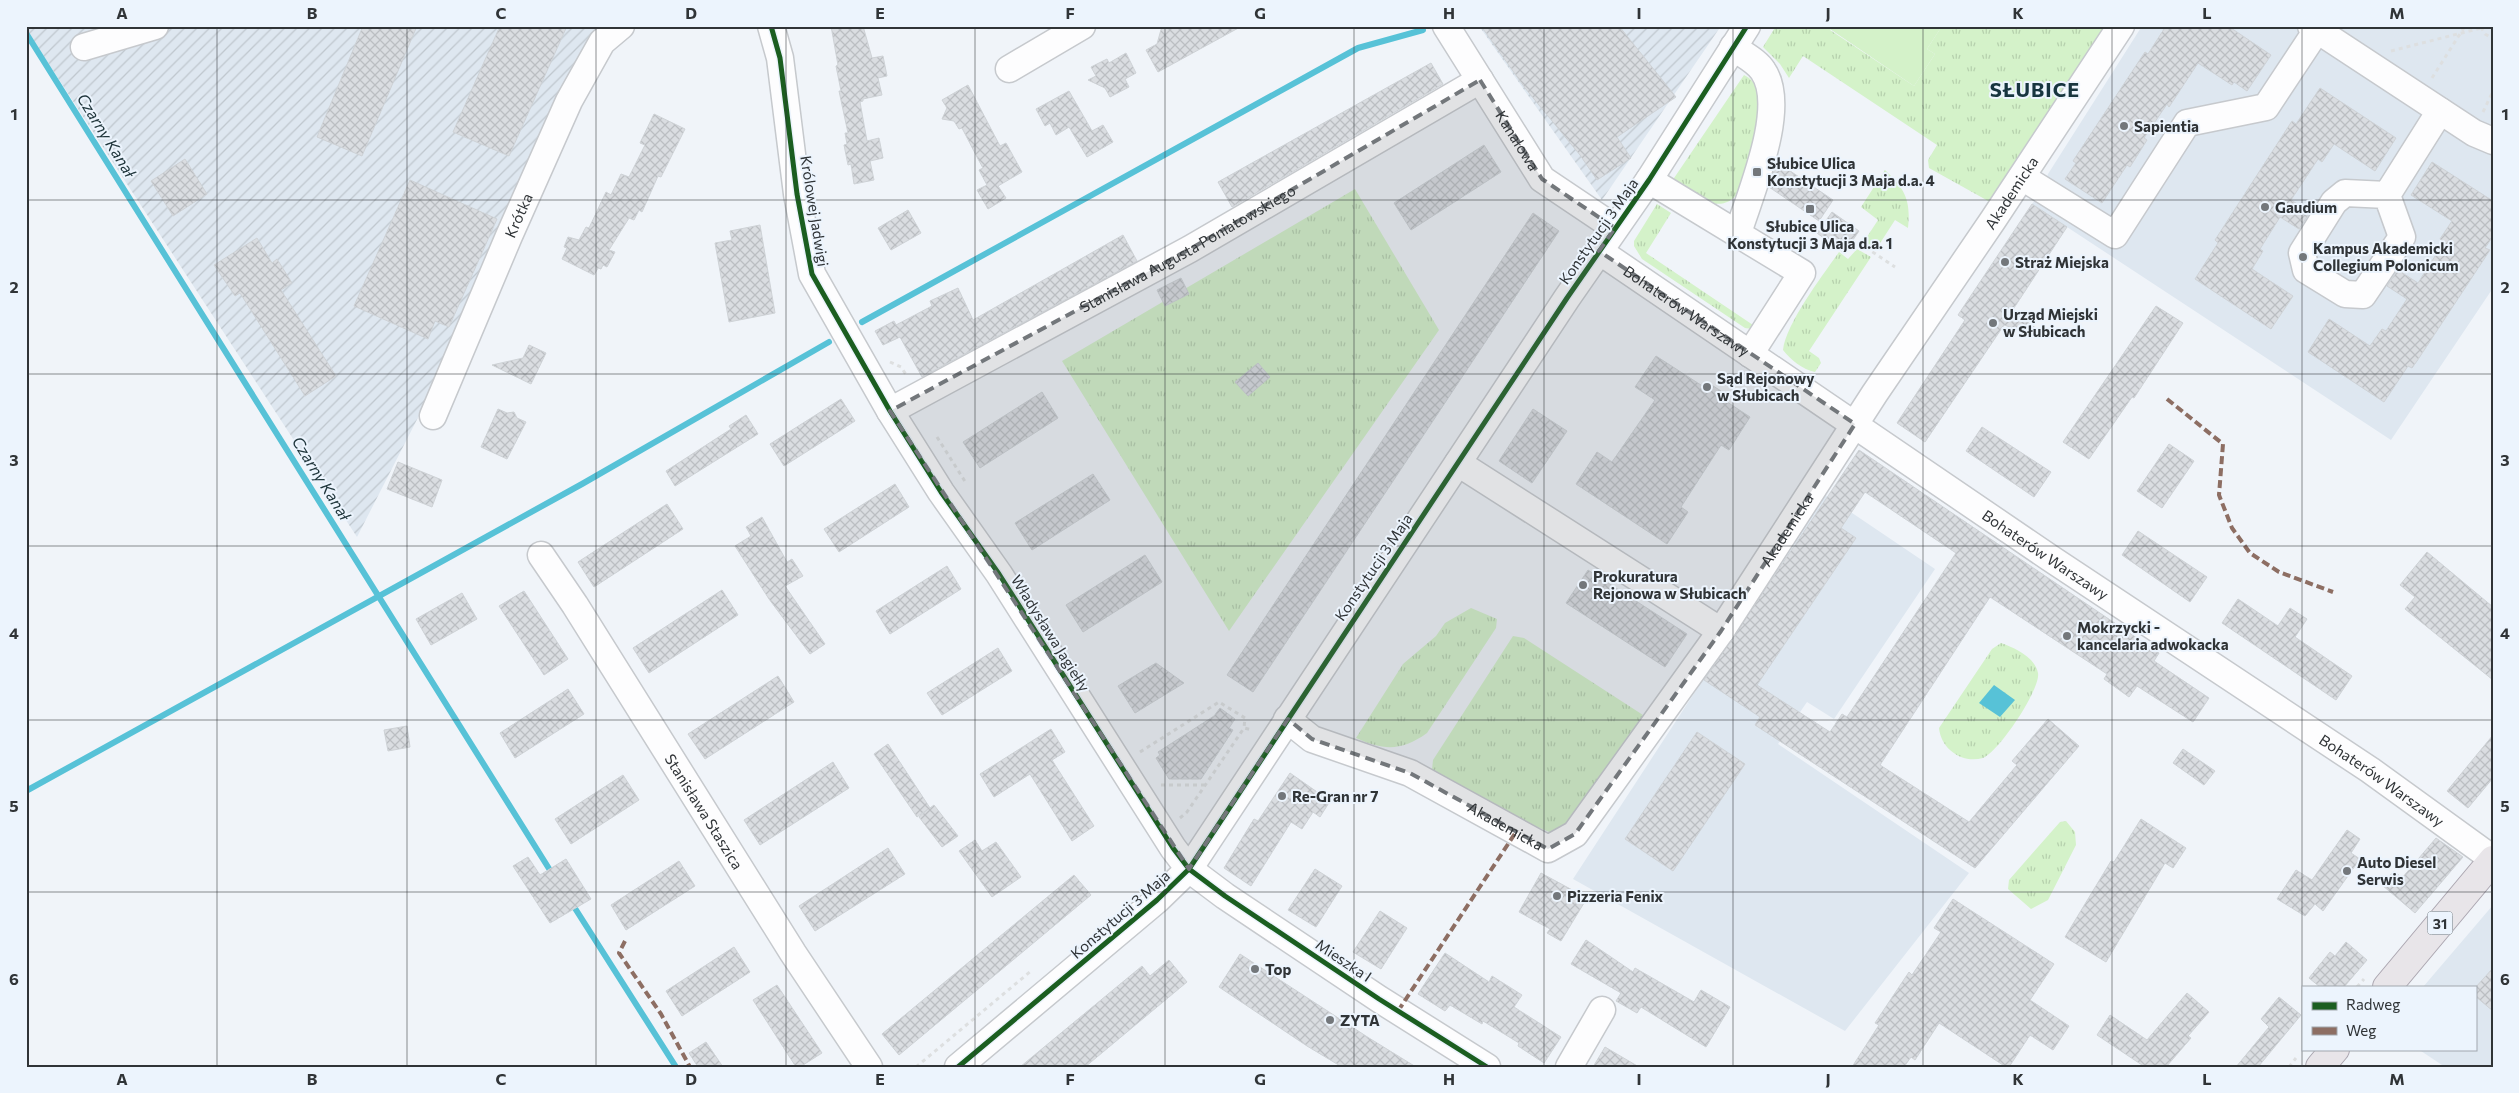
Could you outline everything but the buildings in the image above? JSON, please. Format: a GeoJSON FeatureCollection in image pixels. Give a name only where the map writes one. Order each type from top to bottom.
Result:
{"type":"FeatureCollection","features":[{"type":"Feature","properties":{"kind":"main road","name":"31"},"geometry":{"type":"LineString","coordinates":[[2388,986],[2493,859]]}},
{"type":"Feature","properties":{"kind":"main road"},"geometry":{"type":"LineString","coordinates":[[2320,1067],[2334,1050]]}},
{"type":"Feature","properties":{"kind":"street"},"geometry":{"type":"LineString","coordinates":[[84,47],[155,26]]}},
{"type":"Feature","properties":{"kind":"street","name":"Krótka"},"geometry":{"type":"LineString","coordinates":[[433,416],[508,236],[570,101],[602,42],[621,26]]}},
{"type":"Feature","properties":{"kind":"street","name":"Królowej Jadwigi"},"geometry":{"type":"LineString","coordinates":[[771,26],[780,58],[797,194],[812,274],[890,410]]}},
{"type":"Feature","properties":{"kind":"street","name":"Kanałowa"},"geometry":{"type":"LineString","coordinates":[[1446,26],[1542,179],[1615,228]]}},
{"type":"Feature","properties":{"kind":"street","name":"Akademicka"},"geometry":{"type":"LineString","coordinates":[[1287,719],[1312,738],[1410,774],[1548,849],[1575,834],[1721,631],[1855,424],[2022,177],[2121,26]]}},
{"type":"Feature","properties":{"kind":"street"},"geometry":{"type":"LineString","coordinates":[[2022,177],[2114,235],[2187,123],[2266,107],[2314,28],[2474,133],[2493,142]]}},
{"type":"Feature","properties":{"kind":"street"},"geometry":{"type":"LineString","coordinates":[[1009,69],[1069,29]]}},
{"type":"Feature","properties":{"kind":"street"},"geometry":{"type":"LineString","coordinates":[[1738,233],[1768,131],[1772,103],[1769,82],[1740,37]]}},
{"type":"Feature","properties":{"kind":"street","name":"Konstytucji 3 Maja"},"geometry":{"type":"LineString","coordinates":[[958,1067],[1157,900],[1189,869],[1599,251],[1649,180],[1740,37]]}},
{"type":"Feature","properties":{"kind":"street","name":"Stanisława Augusta Poniatowskiego"},"geometry":{"type":"LineString","coordinates":[[890,410],[1190,249],[1480,80]]}},
{"type":"Feature","properties":{"kind":"street"},"geometry":{"type":"LineString","coordinates":[[2387,195],[2429,104]]}},
{"type":"Feature","properties":{"kind":"street"},"geometry":{"type":"LineString","coordinates":[[1649,180],[1802,273],[1750,354]]}},
{"type":"Feature","properties":{"kind":"street","name":"Bohaterów Warszawy"},"geometry":{"type":"LineString","coordinates":[[1599,251],[2050,558],[2378,776],[2493,859]]}},
{"type":"Feature","properties":{"kind":"street","name":"Władysława Jagiełły"},"geometry":{"type":"LineString","coordinates":[[890,410],[941,492],[999,574],[1189,869]]}},
{"type":"Feature","properties":{"kind":"street"},"geometry":{"type":"LineString","coordinates":[[1458,463],[1721,631]]}},
{"type":"Feature","properties":{"kind":"street","name":"Stanisława Staszica"},"geometry":{"type":"LineString","coordinates":[[541,555],[575,605],[793,954],[869,1067]]}},
{"type":"Feature","properties":{"kind":"street","name":"Mieszka I"},"geometry":{"type":"LineString","coordinates":[[1189,869],[1379,999],[1487,1067]]}},
{"type":"Feature","properties":{"kind":"street"},"geometry":{"type":"LineString","coordinates":[[1569,1067],[1602,1010]]}},
{"type":"Feature","properties":{"kind":"path"},"geometry":{"type":"LineString","coordinates":[[2429,104],[2465,26]]}},
{"type":"Feature","properties":{"kind":"path"},"geometry":{"type":"LineString","coordinates":[[2361,59],[2481,27],[2485,34],[2493,39]]}},
{"type":"Feature","properties":{"kind":"path"},"geometry":{"type":"LineString","coordinates":[[1858,243],[1895,266]]}},
{"type":"Feature","properties":{"kind":"path"},"geometry":{"type":"LineString","coordinates":[[1138,754],[1219,702],[1245,718],[1244,728]]}},
{"type":"Feature","properties":{"kind":"path"},"geometry":{"type":"LineString","coordinates":[[1162,792],[1158,785],[1206,785]]}},
{"type":"Feature","properties":{"kind":"path"},"geometry":{"type":"LineString","coordinates":[[1175,812],[1179,819]]}},
{"type":"Feature","properties":{"kind":"path"},"geometry":{"type":"LineString","coordinates":[[916,1067],[1038,966]]}},
{"type":"Feature","properties":{"kind":"highlighted area"},"geometry":{"type":"Polygon","coordinates":[[[1480,80],[1542,179],[1615,228],[1599,251],[1855,424],[1721,631],[1575,834],[1548,849],[1410,773],[1312,739],[1288,719],[1189,869],[890,411],[1190,249],[1480,80]]]}},
{"type":"Feature","properties":{"kind":"shaded area"},"geometry":{"type":"Polygon","coordinates":[[[26,26],[618,26],[357,537],[26,29],[26,26]]]}},
{"type":"Feature","properties":{"kind":"shaded area"},"geometry":{"type":"Polygon","coordinates":[[[1479,26],[1721,26],[1602,200],[1479,26]]]}},
{"type":"Feature","properties":{"kind":"shaded area","name":"Kampus Akademicki Collegium Polonicum"},"geometry":{"type":"Polygon","coordinates":[[[2142,26],[2493,26],[2493,288],[2391,440],[2032,204],[2042,191],[2048,174],[2142,26]]]}},
{"type":"Feature","properties":{"kind":"shaded area"},"geometry":{"type":"Polygon","coordinates":[[[1824,494],[1935,569],[1834,719],[1807,702],[1778,744],[1969,873],[1845,1031],[1573,879],[1824,494]]]}},
{"type":"Feature","properties":{"kind":"shaded area"},"geometry":{"type":"Polygon","coordinates":[[[2493,905],[2493,1067],[2445,1067],[2420,1050],[2476,1050],[2476,986],[2424,986],[2493,905]]]}},
{"type":"Feature","properties":{"kind":"green space"},"geometry":{"type":"Polygon","coordinates":[[[1776,26],[1832,26],[1830,30],[1914,86],[1935,54],[1927,49],[1942,26],[2109,26],[1990,202],[1929,168],[1928,160],[1937,145],[1803,56],[1789,78],[1780,64],[1763,47],[1776,26]]]}},
{"type":"Feature","properties":{"kind":"green space"},"geometry":{"type":"Polygon","coordinates":[[[1832,26],[1942,26],[1927,49],[1935,54],[1914,86],[1830,29],[1832,26]]]}},
{"type":"Feature","properties":{"kind":"green space"},"geometry":{"type":"Polygon","coordinates":[[[1744,75],[1754,83],[1759,96],[1757,129],[1753,147],[1739,192],[1731,200],[1715,204],[1697,197],[1672,181],[1744,75]]]}},
{"type":"Feature","properties":{"kind":"green space"},"geometry":{"type":"Polygon","coordinates":[[[1885,170],[1902,189],[1905,196],[1909,218],[1908,228],[1895,220],[1875,251],[1863,243],[1878,220],[1861,207],[1885,170]]]}},
{"type":"Feature","properties":{"kind":"green space"},"geometry":{"type":"Polygon","coordinates":[[[1355,189],[1439,330],[1229,631],[1062,361],[1355,189]]]}},
{"type":"Feature","properties":{"kind":"green space"},"geometry":{"type":"Polygon","coordinates":[[[1657,204],[1671,213],[1646,253],[1753,325],[1752,329],[1745,328],[1642,259],[1634,246],[1634,241],[1657,204]]]}},
{"type":"Feature","properties":{"kind":"green space"},"geometry":{"type":"Polygon","coordinates":[[[1857,249],[1871,257],[1809,351],[1819,358],[1821,363],[1815,372],[1810,371],[1797,364],[1783,350],[1786,339],[1806,299],[1839,252],[1848,259],[1857,249]]]}},
{"type":"Feature","properties":{"kind":"green space"},"geometry":{"type":"Polygon","coordinates":[[[1471,608],[1497,619],[1496,628],[1427,733],[1409,743],[1393,747],[1375,745],[1356,738],[1403,664],[1436,636],[1445,623],[1471,608]]]}},
{"type":"Feature","properties":{"kind":"green space"},"geometry":{"type":"Polygon","coordinates":[[[1513,636],[1524,638],[1643,715],[1569,827],[1554,834],[1475,798],[1432,770],[1433,760],[1513,636]]]}},
{"type":"Feature","properties":{"kind":"green space"},"geometry":{"type":"Polygon","coordinates":[[[2001,643],[2018,650],[2033,662],[2038,673],[2037,681],[2026,706],[2017,720],[1990,754],[1983,758],[1975,759],[1960,757],[1948,748],[1939,728],[1992,649],[2001,643]]]}},
{"type":"Feature","properties":{"kind":"green space"},"geometry":{"type":"Polygon","coordinates":[[[2066,821],[2075,832],[2076,845],[2048,900],[2031,909],[2008,889],[2009,880],[2060,822],[2066,821]]]}},
{"type":"Feature","properties":{"kind":"water"},"geometry":{"type":"Polygon","coordinates":[[[1994,685],[2015,700],[2000,717],[1979,703],[1994,685]]]}},
{"type":"Feature","properties":{"kind":"waterway"},"geometry":{"type":"LineString","coordinates":[[862,322],[1358,48],[1423,30]]}},
{"type":"Feature","properties":{"kind":"waterway","name":"Czarny Kanał"},"geometry":{"type":"LineString","coordinates":[[26,33],[553,875]]}},
{"type":"Feature","properties":{"kind":"waterway"},"geometry":{"type":"LineString","coordinates":[[26,791],[582,484],[829,342]]}},
{"type":"Feature","properties":{"kind":"waterway"},"geometry":{"type":"LineString","coordinates":[[571,902],[676,1067]]}},
{"type":"Feature","properties":{"kind":"marked path"},"geometry":{"type":"LineString","coordinates":[[2167,399],[2223,444],[2219,495],[2232,528],[2250,553],[2279,572],[2333,592]]}},
{"type":"Feature","properties":{"kind":"marked path"},"geometry":{"type":"LineString","coordinates":[[1398,1011],[1516,832]]}},
{"type":"Feature","properties":{"kind":"marked path"},"geometry":{"type":"LineString","coordinates":[[625,941],[619,953],[661,1014],[690,1067]]}},
{"type":"Feature","properties":{"kind":"cycle path"},"geometry":{"type":"LineString","coordinates":[[771,26],[780,58],[797,194],[812,274],[890,411],[941,492],[999,574],[1173,848],[1189,869],[1225,896],[1379,999],[1487,1067]]}},
{"type":"Feature","properties":{"kind":"cycle path"},"geometry":{"type":"LineString","coordinates":[[958,1067],[1157,900],[1189,869],[1567,298],[1649,180],[1747,26]]}},
{"type":"Feature","properties":{"kind":"place","name":"Sapientia"},"geometry":{"type":"Point","coordinates":[2124,126]}},
{"type":"Feature","properties":{"kind":"place","name":"Słubice Ulica Konstytucji 3 Maja d.a. 4"},"geometry":{"type":"Point","coordinates":[1757,172]}},
{"type":"Feature","properties":{"kind":"place","name":"Gaudium"},"geometry":{"type":"Point","coordinates":[2265,207]}},
{"type":"Feature","properties":{"kind":"place","name":"Słubice Ulica Konstytucji 3 Maja d.a. 1"},"geometry":{"type":"Point","coordinates":[1810,209]}},
{"type":"Feature","properties":{"kind":"place","name":"Kampus Akademicki Collegium Polonicum"},"geometry":{"type":"Point","coordinates":[2303,257]}},
{"type":"Feature","properties":{"kind":"place","name":"Straż Miejska"},"geometry":{"type":"Point","coordinates":[2005,262]}},
{"type":"Feature","properties":{"kind":"place","name":"Urząd Miejski w Słubicach"},"geometry":{"type":"Point","coordinates":[1993,323]}},
{"type":"Feature","properties":{"kind":"place","name":"Sąd Rejonowy w Słubicach"},"geometry":{"type":"Point","coordinates":[1707,387]}},
{"type":"Feature","properties":{"kind":"place","name":"Prokuratura Rejonowa w Słubicach"},"geometry":{"type":"Point","coordinates":[1583,585]}},
{"type":"Feature","properties":{"kind":"place","name":"Mokrzycki - kancelaria adwokacka"},"geometry":{"type":"Point","coordinates":[2067,636]}},
{"type":"Feature","properties":{"kind":"place","name":"Re-Gran nr 7"},"geometry":{"type":"Point","coordinates":[1282,796]}},
{"type":"Feature","properties":{"kind":"place","name":"Auto Diesel Serwis"},"geometry":{"type":"Point","coordinates":[2347,871]}},
{"type":"Feature","properties":{"kind":"place","name":"Pizzeria Fenix"},"geometry":{"type":"Point","coordinates":[1557,896]}},
{"type":"Feature","properties":{"kind":"place","name":"Top"},"geometry":{"type":"Point","coordinates":[1255,969]}},
{"type":"Feature","properties":{"kind":"place","name":"ZYTA"},"geometry":{"type":"Point","coordinates":[1330,1020]}},
{"type":"Feature","properties":{"kind":"district","name":"SŁUBICE"},"geometry":{"type":"Point","coordinates":[2035,89]}}]}
